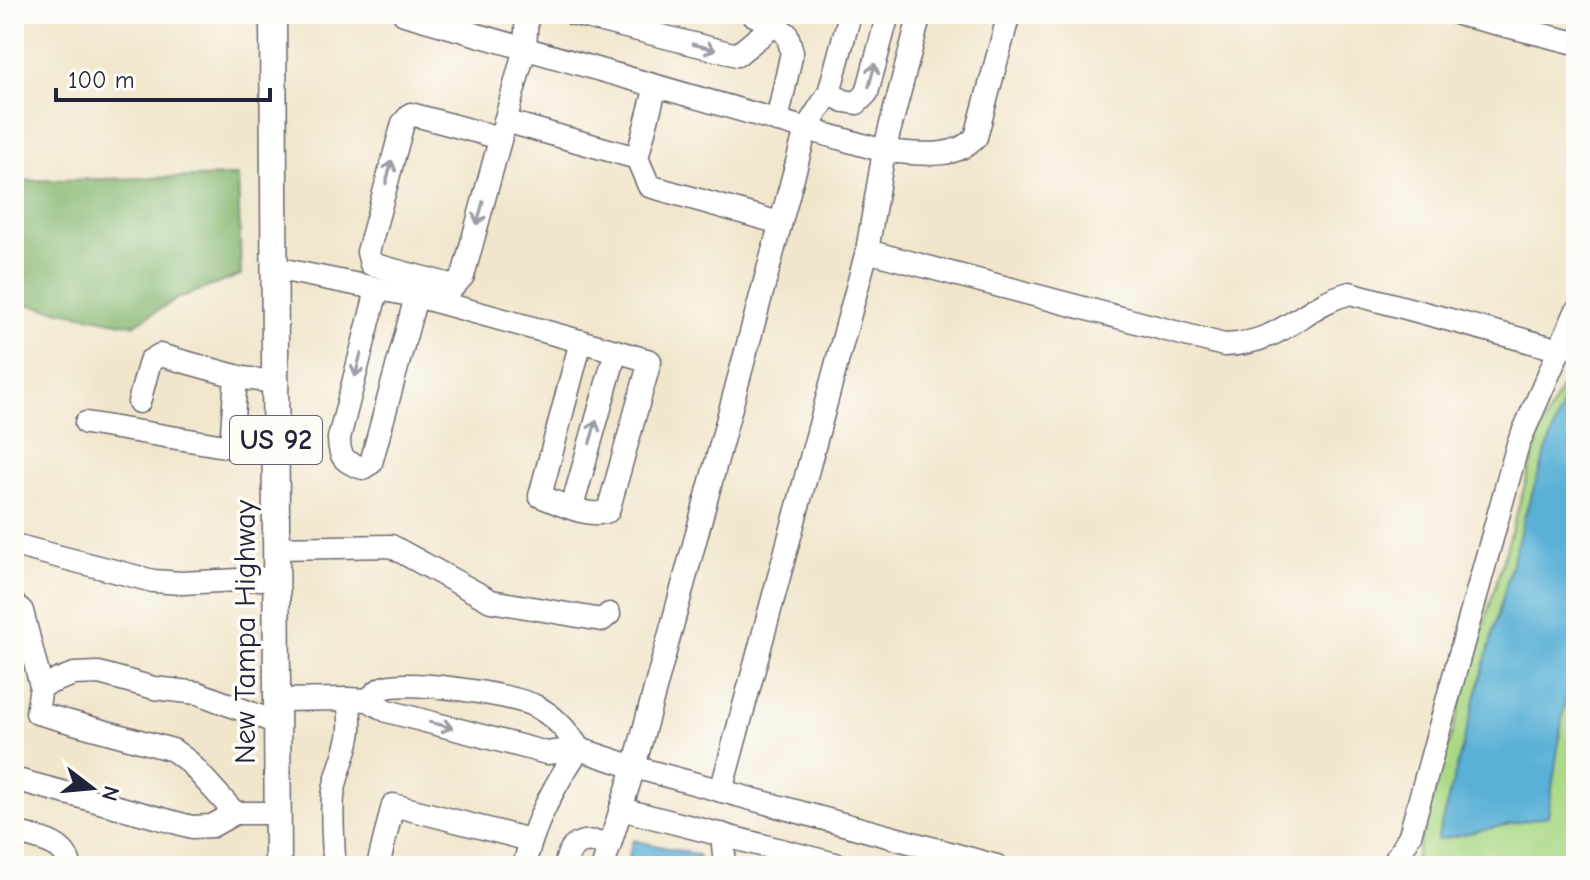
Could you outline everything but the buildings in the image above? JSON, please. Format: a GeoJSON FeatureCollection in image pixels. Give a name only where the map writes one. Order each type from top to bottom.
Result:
{"type":"FeatureCollection","features":[{"type":"Feature","properties":{"kind":"main road","name":"New Tampa Highway"},"geometry":{"type":"LineString","coordinates":[[273,14],[278,866]]}},
{"type":"Feature","properties":{"kind":"lane"},"geometry":{"type":"LineString","coordinates":[[404,14],[884,151],[955,152],[966,148],[976,137],[1009,14]]}},
{"type":"Feature","properties":{"kind":"lane"},"geometry":{"type":"LineString","coordinates":[[527,14],[525,48],[502,129],[463,276],[454,286],[371,264],[368,252],[403,123],[411,114],[502,129],[637,158]]}},
{"type":"Feature","properties":{"kind":"lane"},"geometry":{"type":"LineString","coordinates":[[574,14],[737,55],[776,19]]}},
{"type":"Feature","properties":{"kind":"lane"},"geometry":{"type":"LineString","coordinates":[[752,14],[776,19],[787,34],[792,52],[777,121]]}},
{"type":"Feature","properties":{"kind":"lane"},"geometry":{"type":"LineString","coordinates":[[607,855],[634,767],[806,129],[829,93],[850,14]]}},
{"type":"Feature","properties":{"kind":"lane"},"geometry":{"type":"LineString","coordinates":[[829,93],[844,101],[857,103],[867,93],[888,14]]}},
{"type":"Feature","properties":{"kind":"lane"},"geometry":{"type":"LineString","coordinates":[[721,791],[867,251],[884,151],[920,14]]}},
{"type":"Feature","properties":{"kind":"lane"},"geometry":{"type":"LineString","coordinates":[[1458,14],[1576,43]]}},
{"type":"Feature","properties":{"kind":"lane"},"geometry":{"type":"LineString","coordinates":[[656,86],[637,158],[649,186],[780,223]]}},
{"type":"Feature","properties":{"kind":"lane"},"geometry":{"type":"LineString","coordinates":[[867,251],[1224,345],[1247,344],[1269,337],[1333,298],[1350,293],[1561,350]]}},
{"type":"Feature","properties":{"kind":"lane"},"geometry":{"type":"LineString","coordinates":[[274,268],[416,297],[581,341],[650,361],[608,511],[599,515],[540,496],[581,341]]}},
{"type":"Feature","properties":{"kind":"lane"},"geometry":{"type":"LineString","coordinates":[[377,290],[339,438],[339,452],[345,461],[363,468],[371,463],[416,297]]}},
{"type":"Feature","properties":{"kind":"lane"},"geometry":{"type":"LineString","coordinates":[[1392,866],[1410,835],[1518,444],[1576,312]]}},
{"type":"Feature","properties":{"kind":"lane"},"geometry":{"type":"LineString","coordinates":[[572,507],[616,351]]}},
{"type":"Feature","properties":{"kind":"lane"},"geometry":{"type":"LineString","coordinates":[[139,402],[150,361],[160,355],[236,376],[275,382]]}},
{"type":"Feature","properties":{"kind":"lane"},"geometry":{"type":"LineString","coordinates":[[231,447],[236,376]]}},
{"type":"Feature","properties":{"kind":"lane"},"geometry":{"type":"LineString","coordinates":[[86,423],[276,454]]}},
{"type":"Feature","properties":{"kind":"lane"},"geometry":{"type":"LineString","coordinates":[[14,545],[153,581],[182,583],[276,578]]}},
{"type":"Feature","properties":{"kind":"lane"},"geometry":{"type":"LineString","coordinates":[[276,548],[391,546],[491,601],[602,620],[609,614]]}},
{"type":"Feature","properties":{"kind":"lane"},"geometry":{"type":"LineString","coordinates":[[14,604],[22,611],[41,686],[37,713],[173,750],[189,762],[235,813]]}},
{"type":"Feature","properties":{"kind":"lane"},"geometry":{"type":"LineString","coordinates":[[41,686],[74,674],[99,673],[154,688],[198,693],[277,712],[357,699],[383,688],[415,686],[483,692],[535,706],[566,728],[579,749]]}},
{"type":"Feature","properties":{"kind":"lane"},"geometry":{"type":"LineString","coordinates":[[357,699],[387,711],[547,753],[579,749],[634,767],[997,866]]}},
{"type":"Feature","properties":{"kind":"lane"},"geometry":{"type":"LineString","coordinates":[[334,866],[333,795],[351,742],[357,699]]}},
{"type":"Feature","properties":{"kind":"lane"},"geometry":{"type":"LineString","coordinates":[[524,866],[530,840],[557,780],[579,749]]}},
{"type":"Feature","properties":{"kind":"lane"},"geometry":{"type":"LineString","coordinates":[[14,779],[192,827],[212,826],[235,813],[278,813]]}},
{"type":"Feature","properties":{"kind":"lane"},"geometry":{"type":"LineString","coordinates":[[378,866],[393,805],[530,840]]}},
{"type":"Feature","properties":{"kind":"lane"},"geometry":{"type":"LineString","coordinates":[[621,809],[843,866]]}},
{"type":"Feature","properties":{"kind":"lane"},"geometry":{"type":"LineString","coordinates":[[14,832],[57,845],[65,852],[70,866]]}},
{"type":"Feature","properties":{"kind":"lane"},"geometry":{"type":"LineString","coordinates":[[722,834],[725,866]]}},
{"type":"Feature","properties":{"kind":"lane"},"geometry":{"type":"LineString","coordinates":[[566,866],[568,854],[579,842],[593,840],[607,855]]}},
{"type":"Feature","properties":{"kind":"green space"},"geometry":{"type":"Polygon","coordinates":[[[238,176],[241,275],[179,298],[133,325],[14,302],[14,181],[238,176]]]}},
{"type":"Feature","properties":{"kind":"green space"},"geometry":{"type":"Polygon","coordinates":[[[1576,357],[1576,866],[1413,866],[1542,427],[1576,357]]]}},
{"type":"Feature","properties":{"kind":"water"},"geometry":{"type":"Polygon","coordinates":[[[1576,364],[1576,626],[1548,816],[1437,840],[1526,511],[1576,364]]]}},
{"type":"Feature","properties":{"kind":"water"},"geometry":{"type":"Polygon","coordinates":[[[633,840],[698,855],[701,866],[626,866],[633,840]]]}}]}
